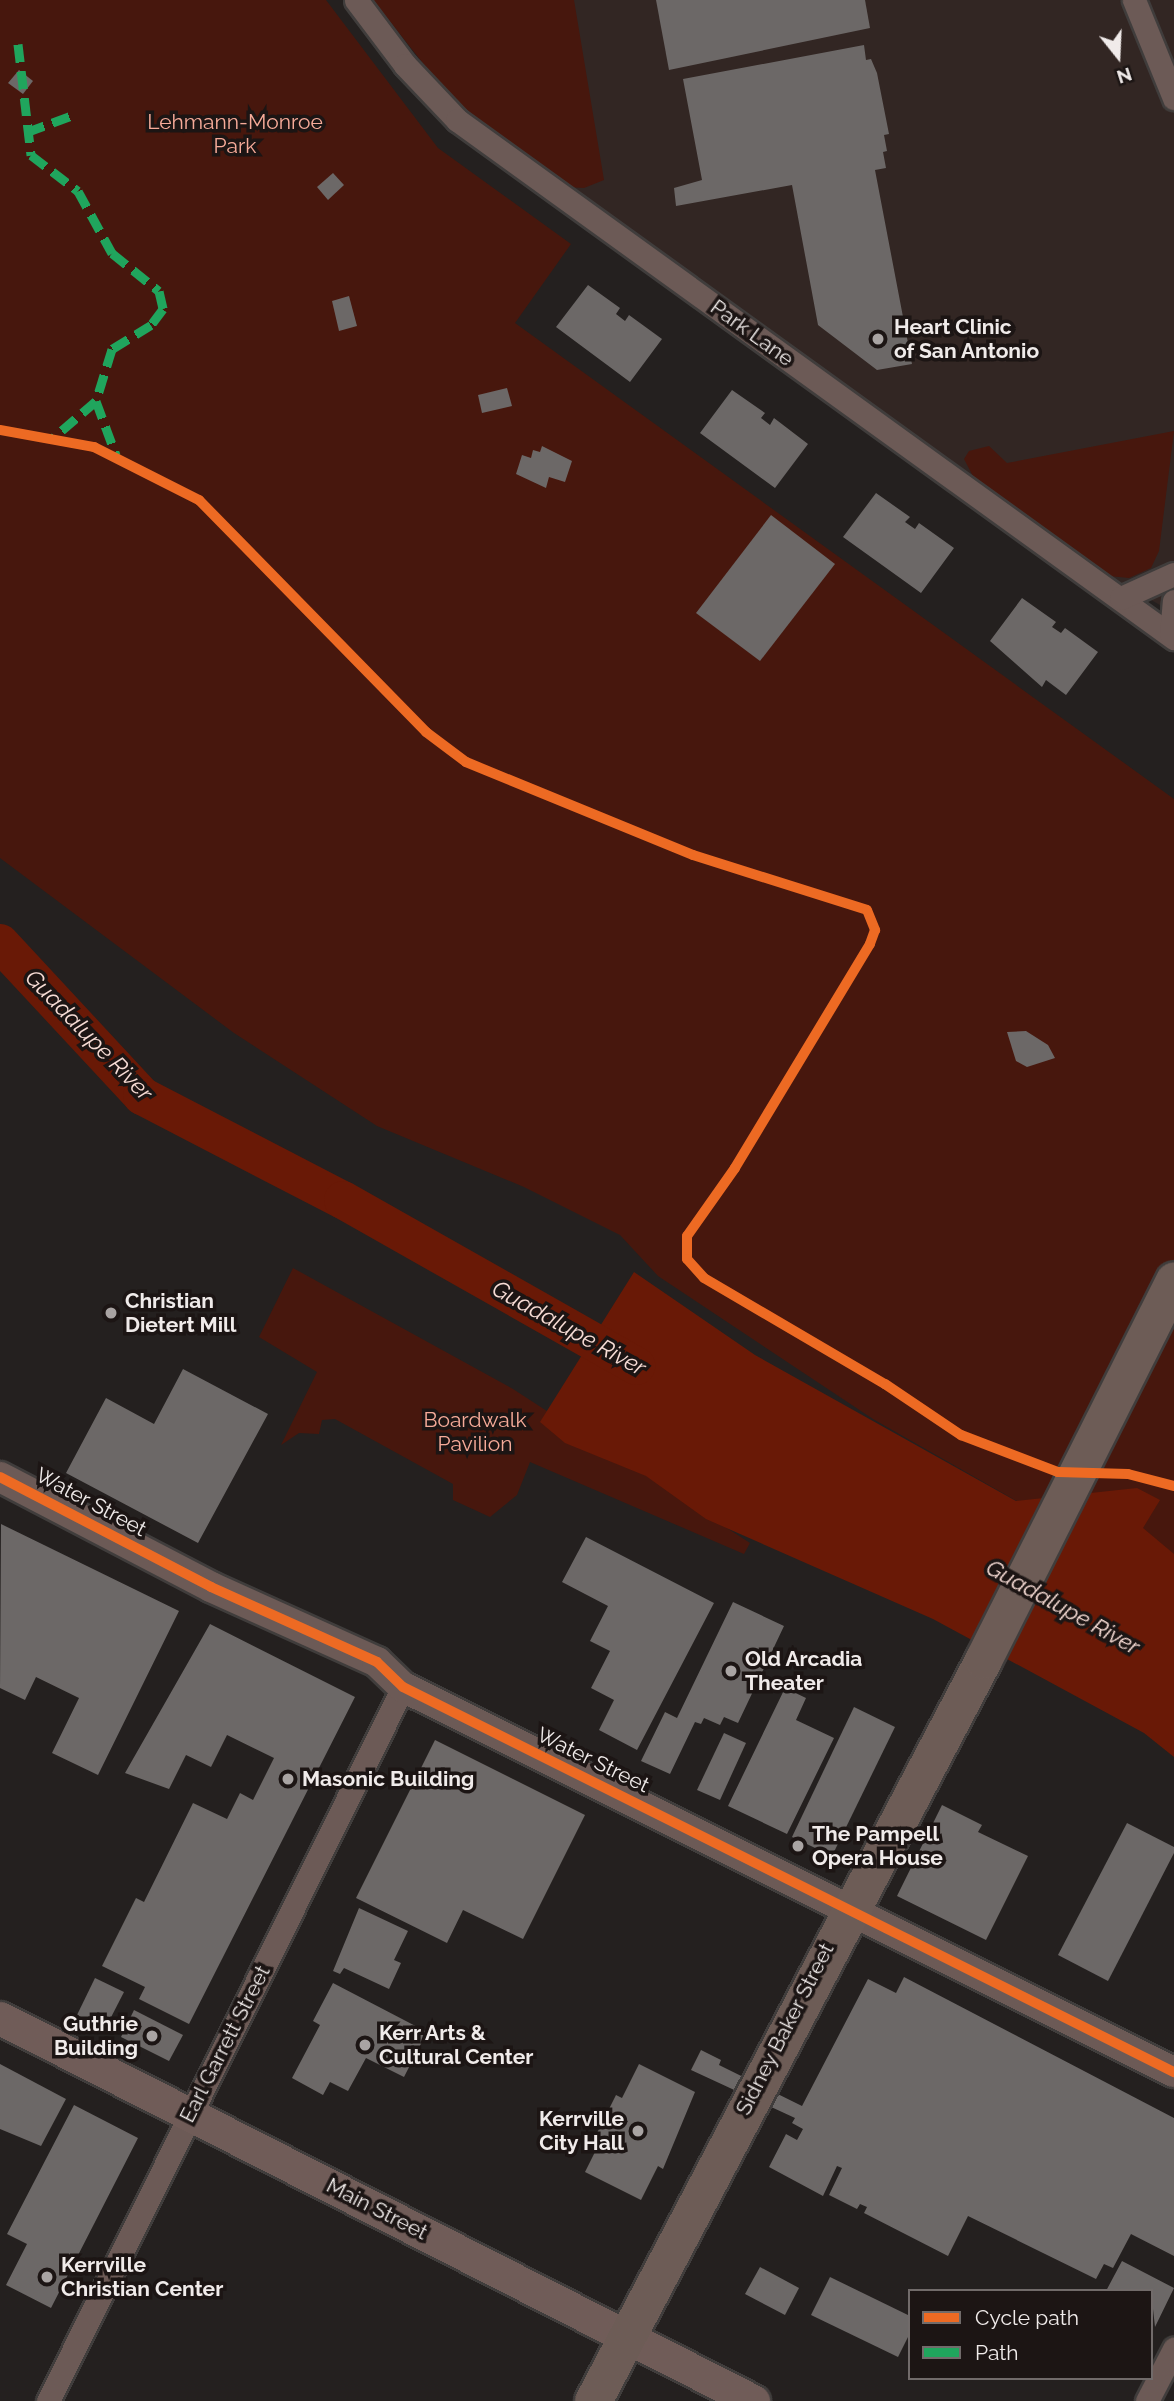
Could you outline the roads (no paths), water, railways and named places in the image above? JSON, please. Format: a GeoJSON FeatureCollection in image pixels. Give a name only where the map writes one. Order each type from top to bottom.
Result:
{"type":"FeatureCollection","features":[{"type":"Feature","properties":{"kind":"main road","name":"Sidney Baker Street"},"geometry":{"type":"LineString","coordinates":[[593,2401],[848,1909],[983,1660],[1174,1280]]}},
{"type":"Feature","properties":{"kind":"main road","name":"Main Street"},"geometry":{"type":"LineString","coordinates":[[0,2018],[753,2401]]}},
{"type":"Feature","properties":{"kind":"street","name":"Park Lane"},"geometry":{"type":"LineString","coordinates":[[356,0],[404,65],[457,120],[1173,636]]}},
{"type":"Feature","properties":{"kind":"street"},"geometry":{"type":"LineString","coordinates":[[1134,0],[1174,98]]}},
{"type":"Feature","properties":{"kind":"street"},"geometry":{"type":"LineString","coordinates":[[1121,598],[1174,573]]}},
{"type":"Feature","properties":{"kind":"street"},"geometry":{"type":"LineString","coordinates":[[1173,636],[1174,601]]}},
{"type":"Feature","properties":{"kind":"street","name":"Water Street"},"geometry":{"type":"LineString","coordinates":[[0,1477],[211,1587],[377,1662],[404,1687],[1174,2072]]}},
{"type":"Feature","properties":{"kind":"street","name":"Earl Garrett Street"},"geometry":{"type":"LineString","coordinates":[[48,2401],[404,1687]]}},
{"type":"Feature","properties":{"kind":"street"},"geometry":{"type":"LineString","coordinates":[[1147,2401],[1174,2349]]}},
{"type":"Feature","properties":{"kind":"water"},"geometry":{"type":"Polygon","coordinates":[[[634,1272],[755,1355],[1016,1501],[1137,1488],[1160,1500],[1143,1528],[1174,1554],[1174,1757],[1144,1733],[933,1619],[706,1519],[646,1476],[565,1443],[540,1422],[634,1272]]]}},
{"type":"Feature","properties":{"kind":"waterway","name":"Guadalupe River"},"geometry":{"type":"LineString","coordinates":[[0,943],[142,1096],[343,1200],[636,1366]]}},
{"type":"Feature","properties":{"kind":"place","name":"Heart Clinic of San Antonio"},"geometry":{"type":"Point","coordinates":[878,339]}},
{"type":"Feature","properties":{"kind":"place","name":"Christian Dietert Mill"},"geometry":{"type":"Point","coordinates":[111,1313]}},
{"type":"Feature","properties":{"kind":"place","name":"Old Arcadia Theater"},"geometry":{"type":"Point","coordinates":[731,1671]}},
{"type":"Feature","properties":{"kind":"place","name":"Masonic Building"},"geometry":{"type":"Point","coordinates":[288,1779]}},
{"type":"Feature","properties":{"kind":"place","name":"The Pampell Opera House"},"geometry":{"type":"Point","coordinates":[798,1846]}},
{"type":"Feature","properties":{"kind":"place","name":"Guthrie Building"},"geometry":{"type":"Point","coordinates":[152,2036]}},
{"type":"Feature","properties":{"kind":"place","name":"Kerr Arts & Cultural Center"},"geometry":{"type":"Point","coordinates":[365,2045]}},
{"type":"Feature","properties":{"kind":"place","name":"Kerrville City Hall"},"geometry":{"type":"Point","coordinates":[638,2131]}},
{"type":"Feature","properties":{"kind":"place","name":"Kerrville Christian Center"},"geometry":{"type":"Point","coordinates":[47,2277]}},
{"type":"Feature","properties":{"kind":"park label","name":"Lehmann-Monroe Park"},"geometry":{"type":"Point","coordinates":[235,134]}},
{"type":"Feature","properties":{"kind":"park label","name":"Boardwalk Pavilion"},"geometry":{"type":"Point","coordinates":[475,1432]}}]}
